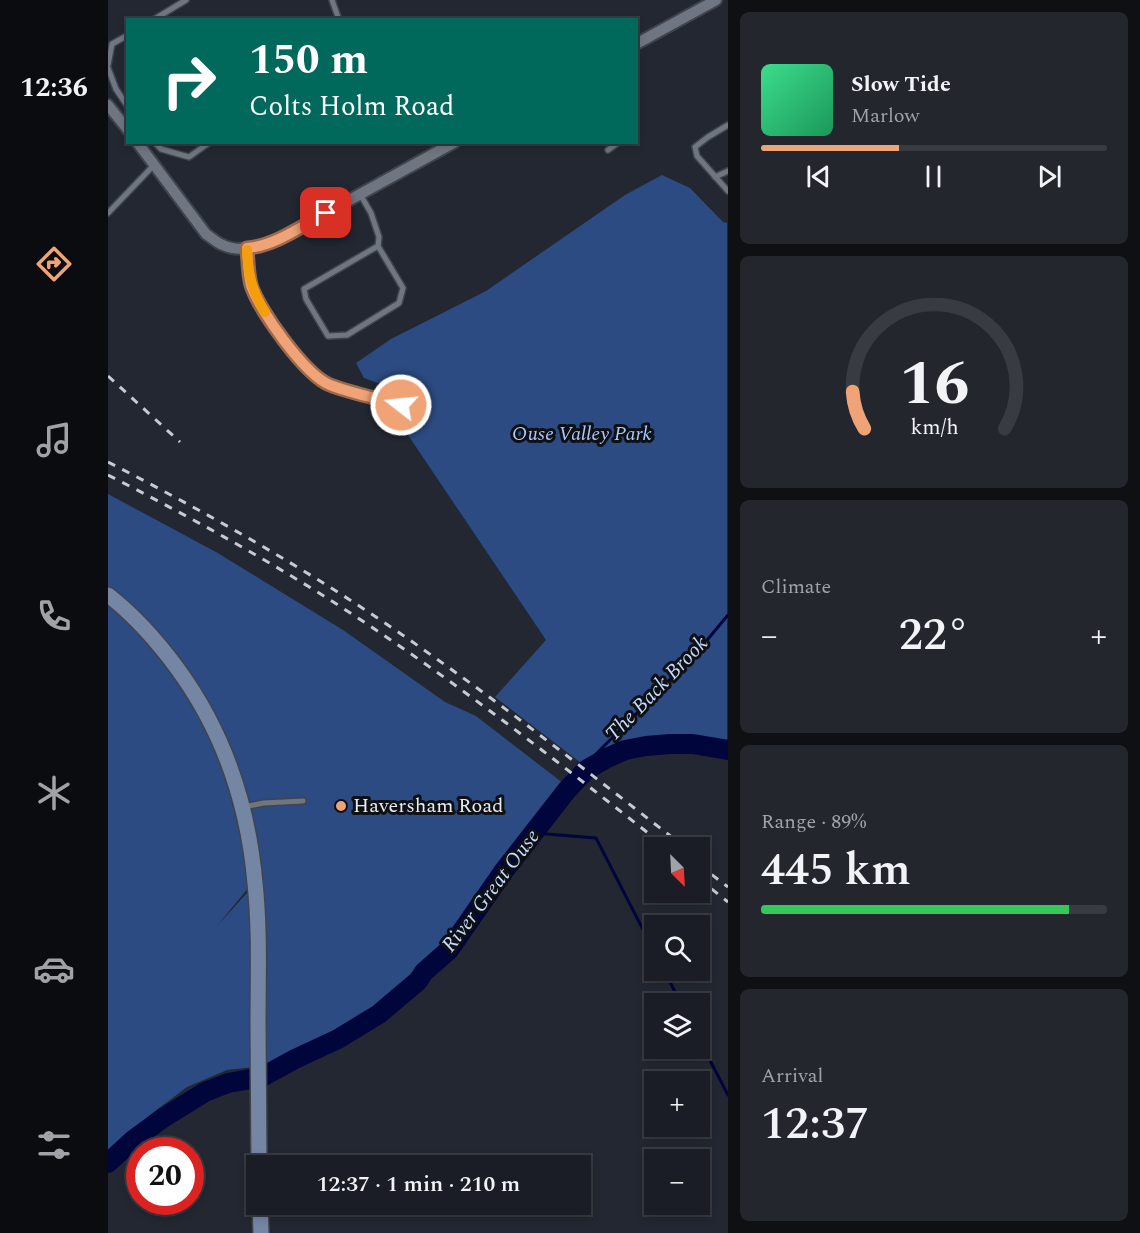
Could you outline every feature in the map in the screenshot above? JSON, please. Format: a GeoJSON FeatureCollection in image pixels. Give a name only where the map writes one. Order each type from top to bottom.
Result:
{"type":"FeatureCollection","features":[{"type":"Feature","properties":{"kind":"street"},"geometry":{"type":"LineString","coordinates":[[638,43],[716,0]]}},
{"type":"Feature","properties":{"kind":"street"},"geometry":{"type":"LineString","coordinates":[[108,105],[126,128]]}},
{"type":"Feature","properties":{"kind":"street"},"geometry":{"type":"LineString","coordinates":[[138,144],[207,234],[222,245],[236,249],[258,247],[275,241],[451,144]]}},
{"type":"Feature","properties":{"kind":"street"},"geometry":{"type":"LineString","coordinates":[[108,595],[142,626],[166,653],[192,689],[213,726],[228,760],[243,807],[250,841],[258,930],[259,1155]]}},
{"type":"Feature","properties":{"kind":"street"},"geometry":{"type":"LineString","coordinates":[[260,1215],[261,1233]]}},
{"type":"Feature","properties":{"kind":"lane"},"geometry":{"type":"LineString","coordinates":[[156,18],[186,0]]}},
{"type":"Feature","properties":{"kind":"lane"},"geometry":{"type":"LineString","coordinates":[[332,0],[337,18]]}},
{"type":"Feature","properties":{"kind":"lane"},"geometry":{"type":"LineString","coordinates":[[126,36],[112,44],[108,66],[116,89],[126,104]]}},
{"type":"Feature","properties":{"kind":"lane"},"geometry":{"type":"LineString","coordinates":[[728,126],[708,136],[695,147],[697,156],[728,191]]}},
{"type":"Feature","properties":{"kind":"lane"},"geometry":{"type":"LineString","coordinates":[[156,144],[161,149],[189,157],[207,144]]}},
{"type":"Feature","properties":{"kind":"lane"},"geometry":{"type":"LineString","coordinates":[[608,150],[616,144]]}},
{"type":"Feature","properties":{"kind":"lane"},"geometry":{"type":"LineString","coordinates":[[108,213],[154,165]]}},
{"type":"Feature","properties":{"kind":"lane"},"geometry":{"type":"LineString","coordinates":[[715,177],[728,171]]}},
{"type":"Feature","properties":{"kind":"lane"},"geometry":{"type":"LineString","coordinates":[[360,194],[371,213],[379,237],[378,246],[403,288],[399,303],[347,335],[328,336],[306,299],[304,289],[378,246]]}},
{"type":"Feature","properties":{"kind":"lane"},"geometry":{"type":"LineString","coordinates":[[247,248],[251,286],[258,300],[296,356],[314,375],[329,384],[401,405]]}},
{"type":"Feature","properties":{"kind":"lane"},"geometry":{"type":"LineString","coordinates":[[243,807],[264,802],[303,801]]}},
{"type":"Feature","properties":{"kind":"green space","name":"Ouse Valley Park"},"geometry":{"type":"Polygon","coordinates":[[[662,175],[690,188],[723,222],[727,223],[727,747],[657,741],[591,758],[585,766],[495,697],[546,640],[381,395],[391,388],[364,378],[356,363],[391,339],[486,291],[625,195],[662,175]]]}},
{"type":"Feature","properties":{"kind":"green space"},"geometry":{"type":"Polygon","coordinates":[[[108,494],[216,552],[343,630],[445,702],[476,716],[568,787],[447,945],[385,1012],[361,1028],[280,1064],[227,1070],[187,1087],[150,1115],[108,1153],[108,494]],[[218,738],[211,742],[225,777],[235,813],[249,887],[217,926],[255,884],[218,738]]]}},
{"type":"Feature","properties":{"kind":"waterway","name":"The Back Brook"},"geometry":{"type":"LineString","coordinates":[[587,763],[658,692],[728,615]]}},
{"type":"Feature","properties":{"kind":"waterway","name":"River Great Ouse"},"geometry":{"type":"LineString","coordinates":[[108,1163],[133,1140],[163,1118],[205,1092],[228,1083],[262,1077],[338,1039],[379,1014],[418,981],[424,972],[449,950],[503,872],[567,790],[586,770],[625,750],[646,746],[693,744],[728,750]]}},
{"type":"Feature","properties":{"kind":"waterway"},"geometry":{"type":"LineString","coordinates":[[534,833],[596,838],[644,932]]}},
{"type":"Feature","properties":{"kind":"waterway"},"geometry":{"type":"LineString","coordinates":[[670,981],[676,993]]}},
{"type":"Feature","properties":{"kind":"waterway"},"geometry":{"type":"LineString","coordinates":[[709,1059],[728,1095]]}},
{"type":"Feature","properties":{"kind":"railway"},"geometry":{"type":"LineString","coordinates":[[108,376],[180,442]]}},
{"type":"Feature","properties":{"kind":"railway"},"geometry":{"type":"LineString","coordinates":[[108,462],[269,550],[386,624],[491,698],[672,837]]}},
{"type":"Feature","properties":{"kind":"railway"},"geometry":{"type":"LineString","coordinates":[[108,475],[244,548],[376,630],[487,709],[653,837]]}},
{"type":"Feature","properties":{"kind":"railway"},"geometry":{"type":"LineString","coordinates":[[710,873],[728,887]]}},
{"type":"Feature","properties":{"kind":"railway"},"geometry":{"type":"LineString","coordinates":[[710,888],[728,902]]}},
{"type":"Feature","properties":{"kind":"slow traffic"},"geometry":{"type":"LineString","coordinates":[[247,250],[251,286],[265,312]]}},
{"type":"Feature","properties":{"kind":"place","name":"Haversham Road"},"geometry":{"type":"Point","coordinates":[341,806]}},
{"type":"Feature","properties":{"kind":"route"},"geometry":{"type":"LineString","coordinates":[[326,213],[275,241],[247,248],[251,286],[272,323],[296,356],[314,375],[329,384],[401,405]]}}]}
